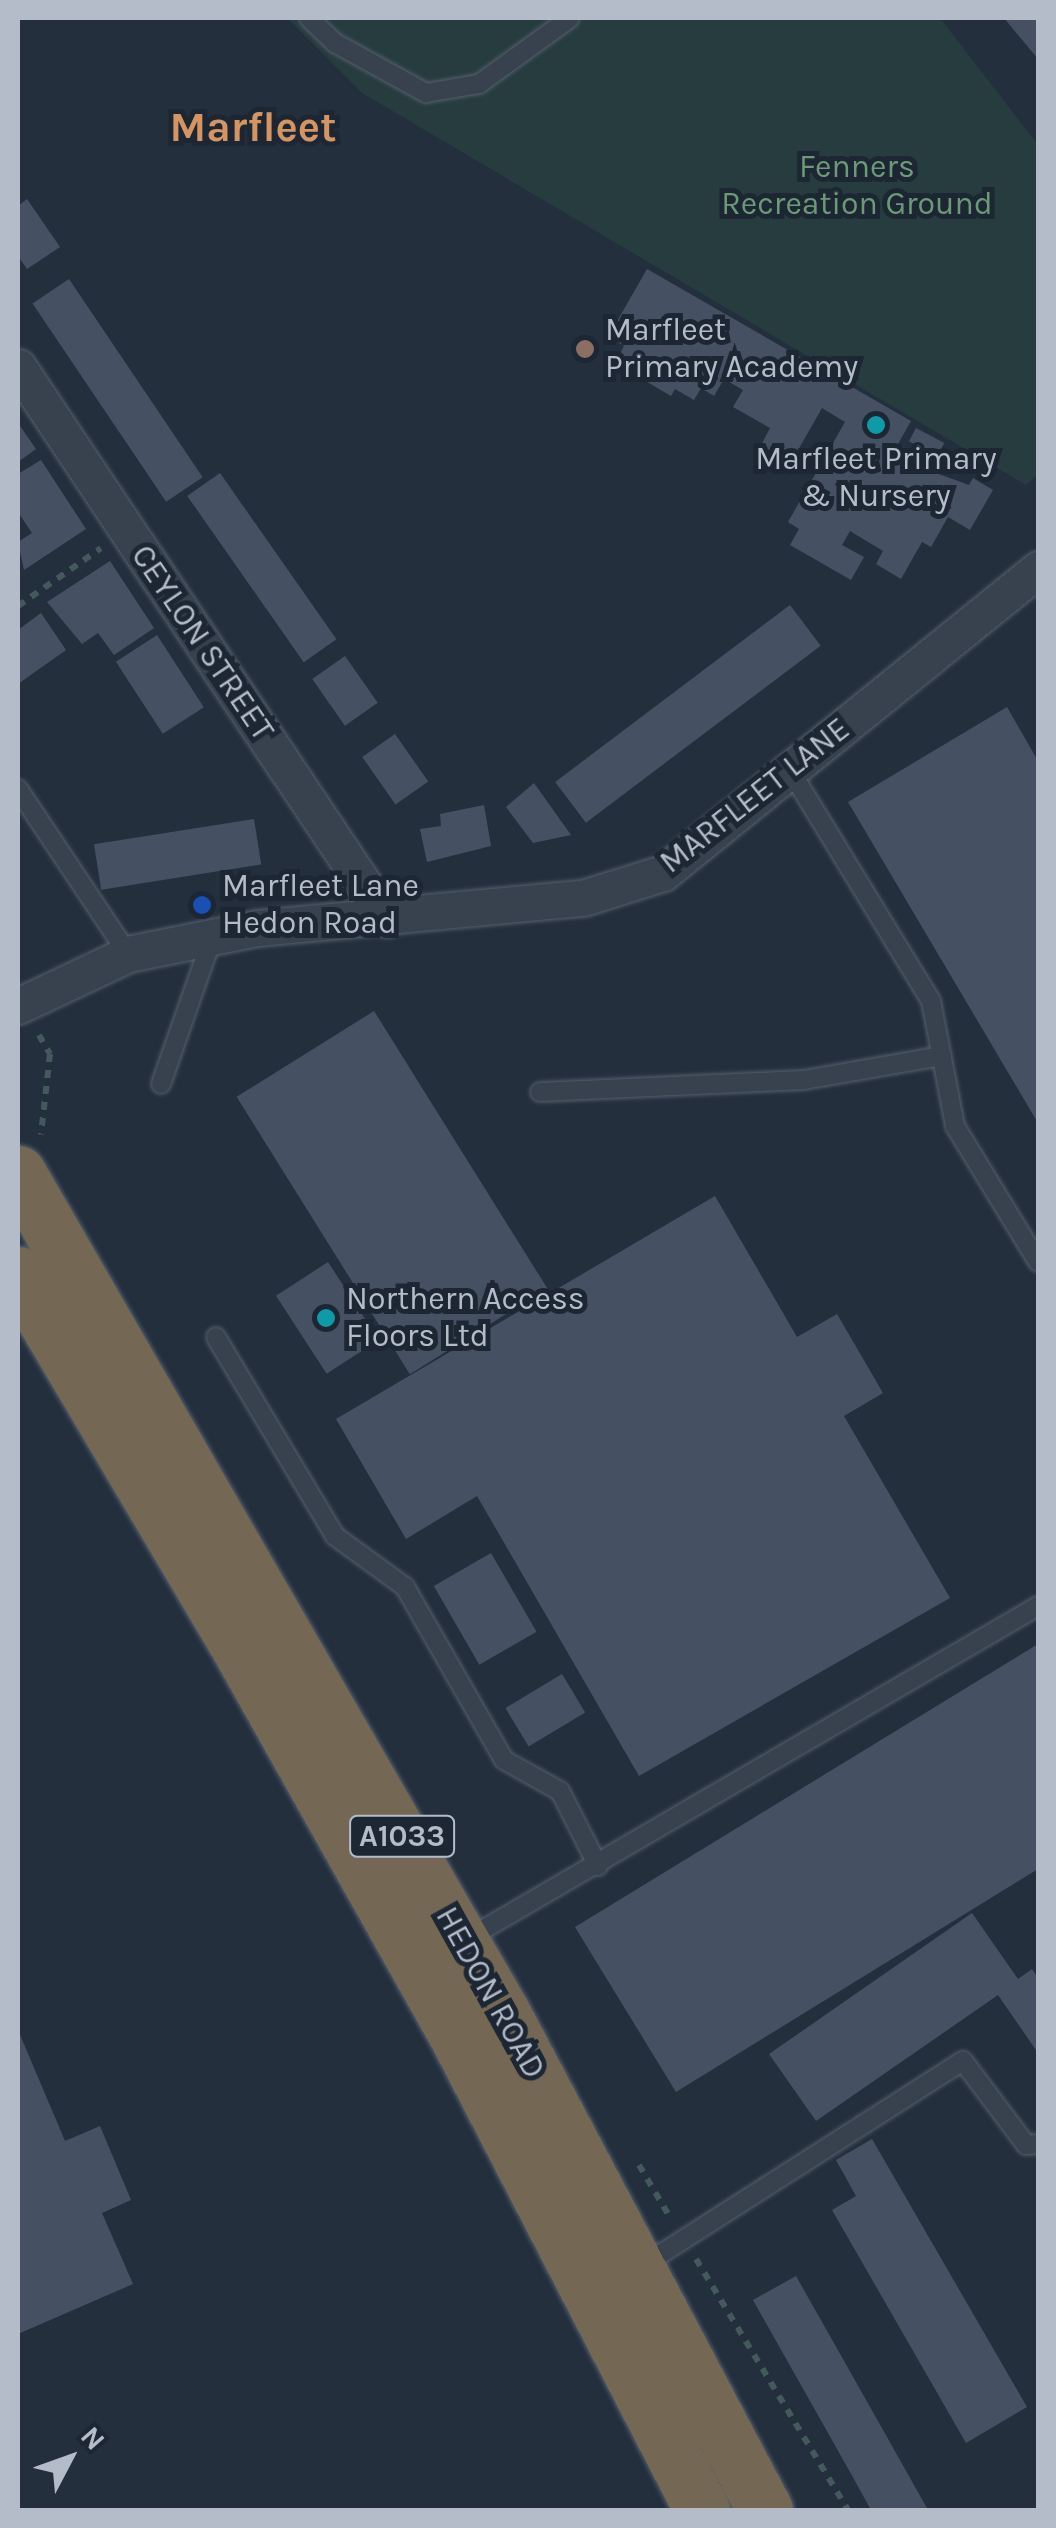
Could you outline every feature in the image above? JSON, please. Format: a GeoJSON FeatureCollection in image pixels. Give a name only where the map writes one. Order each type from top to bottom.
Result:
{"type":"FeatureCollection","features":[{"type":"Feature","properties":{"kind":"highway","name":"HEDON ROAD"},"geometry":{"type":"LineString","coordinates":[[18,1173],[462,1942],[766,2510]]}},
{"type":"Feature","properties":{"kind":"highway","name":"HEDON ROAD"},"geometry":{"type":"LineString","coordinates":[[18,1274],[234,1637],[457,2036],[702,2510]]}},
{"type":"Feature","properties":{"kind":"street","name":"CEYLON STREET"},"geometry":{"type":"LineString","coordinates":[[18,367],[387,919]]}},
{"type":"Feature","properties":{"kind":"street","name":"MARFLEET LANE"},"geometry":{"type":"LineString","coordinates":[[18,1006],[128,954],[212,937],[583,898],[664,873],[1038,569]]}},
{"type":"Feature","properties":{"kind":"lane"},"geometry":{"type":"LineString","coordinates":[[309,18],[335,44],[426,92],[479,84],[570,18]]}},
{"type":"Feature","properties":{"kind":"lane"},"geometry":{"type":"LineString","coordinates":[[790,770],[932,1001],[955,1126],[1038,1262]]}},
{"type":"Feature","properties":{"kind":"lane"},"geometry":{"type":"LineString","coordinates":[[18,789],[128,954]]}},
{"type":"Feature","properties":{"kind":"lane"},"geometry":{"type":"LineString","coordinates":[[161,1084],[212,937]]}},
{"type":"Feature","properties":{"kind":"lane"},"geometry":{"type":"LineString","coordinates":[[540,1092],[804,1080],[942,1056]]}},
{"type":"Feature","properties":{"kind":"lane"},"geometry":{"type":"LineString","coordinates":[[216,1336],[336,1536],[405,1587],[504,1760],[560,1791],[598,1866]]}},
{"type":"Feature","properties":{"kind":"lane"},"geometry":{"type":"LineString","coordinates":[[462,1942],[1038,1606]]}},
{"type":"Feature","properties":{"kind":"lane"},"geometry":{"type":"LineString","coordinates":[[637,2268],[963,2061],[1026,2144],[1038,2144]]}},
{"type":"Feature","properties":{"kind":"path"},"geometry":{"type":"LineString","coordinates":[[18,606],[126,530]]}},
{"type":"Feature","properties":{"kind":"green space","name":"Fenners Recreation Ground"},"geometry":{"type":"Polygon","coordinates":[[[287,18],[940,18],[1038,145],[1038,474],[1026,485],[362,93],[287,18]]]}},
{"type":"Feature","properties":{"kind":"building"},"geometry":{"type":"Polygon","coordinates":[[[1004,18],[1038,18],[1038,59],[1004,18]]]}},
{"type":"Feature","properties":{"kind":"building"},"geometry":{"type":"Polygon","coordinates":[[[27,199],[60,247],[27,269],[18,256],[18,206],[27,199]]]}},
{"type":"Feature","properties":{"kind":"building","name":"Marfleet Primary & Nursery"},"geometry":{"type":"Polygon","coordinates":[[[647,269],[911,421],[898,444],[926,460],[922,468],[969,485],[973,478],[993,490],[970,530],[948,517],[931,547],[922,542],[901,579],[876,564],[883,551],[850,531],[842,545],[864,557],[851,580],[790,545],[799,529],[788,522],[845,422],[822,408],[789,466],[759,449],[770,428],[733,407],[743,390],[724,379],[714,396],[701,388],[694,400],[675,389],[671,396],[615,363],[624,346],[608,337],[647,269]]]}},
{"type":"Feature","properties":{"kind":"building"},"geometry":{"type":"Polygon","coordinates":[[[69,279],[203,477],[166,502],[33,304],[69,279]]]}},
{"type":"Feature","properties":{"kind":"building"},"geometry":{"type":"Polygon","coordinates":[[[18,423],[36,449],[18,462],[18,423]]]}},
{"type":"Feature","properties":{"kind":"building","name":"Marfleet Primary & Nursery"},"geometry":{"type":"Polygon","coordinates":[[[916,428],[944,443],[937,456],[909,441],[916,428]]]}},
{"type":"Feature","properties":{"kind":"building"},"geometry":{"type":"Polygon","coordinates":[[[41,460],[86,529],[24,570],[18,542],[32,533],[18,512],[18,474],[41,460]]]}},
{"type":"Feature","properties":{"kind":"building"},"geometry":{"type":"Polygon","coordinates":[[[220,473],[336,639],[304,662],[187,496],[220,473]]]}},
{"type":"Feature","properties":{"kind":"building"},"geometry":{"type":"Polygon","coordinates":[[[110,561],[154,628],[114,655],[98,633],[82,644],[47,602],[110,561]]]}},
{"type":"Feature","properties":{"kind":"building"},"geometry":{"type":"Polygon","coordinates":[[[790,605],[821,646],[586,823],[555,782],[790,605]]]}},
{"type":"Feature","properties":{"kind":"building"},"geometry":{"type":"Polygon","coordinates":[[[41,613],[66,650],[18,684],[18,630],[41,613]]]}},
{"type":"Feature","properties":{"kind":"building"},"geometry":{"type":"Polygon","coordinates":[[[157,635],[204,707],[163,734],[116,662],[157,635]]]}},
{"type":"Feature","properties":{"kind":"building"},"geometry":{"type":"Polygon","coordinates":[[[345,656],[378,703],[345,726],[312,679],[345,656]]]}},
{"type":"Feature","properties":{"kind":"building"},"geometry":{"type":"Polygon","coordinates":[[[1007,707],[1038,761],[1038,1123],[848,802],[1007,707]]]}},
{"type":"Feature","properties":{"kind":"building"},"geometry":{"type":"Polygon","coordinates":[[[395,734],[428,782],[396,804],[362,757],[395,734]]]}},
{"type":"Feature","properties":{"kind":"building"},"geometry":{"type":"Polygon","coordinates":[[[534,783],[571,835],[533,843],[506,807],[534,783]]]}},
{"type":"Feature","properties":{"kind":"building"},"geometry":{"type":"Polygon","coordinates":[[[484,805],[491,846],[427,862],[420,829],[441,826],[440,814],[484,805]]]}},
{"type":"Feature","properties":{"kind":"building"},"geometry":{"type":"Polygon","coordinates":[[[254,819],[261,864],[101,890],[94,844],[254,819]]]}},
{"type":"Feature","properties":{"kind":"building"},"geometry":{"type":"Polygon","coordinates":[[[374,1011],[547,1288],[410,1374],[237,1097],[374,1011]]]}},
{"type":"Feature","properties":{"kind":"building"},"geometry":{"type":"Polygon","coordinates":[[[715,1196],[797,1337],[837,1314],[883,1393],[844,1416],[950,1598],[639,1776],[477,1496],[406,1539],[336,1419],[715,1196]]]}},
{"type":"Feature","properties":{"kind":"building","name":"Northern Access Floors Ltd"},"geometry":{"type":"Polygon","coordinates":[[[328,1262],[379,1340],[327,1374],[276,1296],[328,1262]]]}},
{"type":"Feature","properties":{"kind":"building"},"geometry":{"type":"Polygon","coordinates":[[[491,1553],[536,1632],[479,1665],[434,1586],[491,1553]]]}},
{"type":"Feature","properties":{"kind":"building"},"geometry":{"type":"Polygon","coordinates":[[[1038,1644],[1038,1869],[676,2092],[575,1927],[1038,1644]]]}},
{"type":"Feature","properties":{"kind":"building"},"geometry":{"type":"Polygon","coordinates":[[[562,1674],[585,1713],[529,1747],[505,1708],[562,1674]]]}},
{"type":"Feature","properties":{"kind":"building"},"geometry":{"type":"Polygon","coordinates":[[[972,1913],[1018,1979],[1032,1969],[1038,1978],[1038,2053],[998,1995],[816,2121],[769,2054],[972,1913]]]}},
{"type":"Feature","properties":{"kind":"building"},"geometry":{"type":"Polygon","coordinates":[[[18,2030],[65,2141],[100,2126],[131,2200],[102,2213],[133,2284],[18,2334],[18,2030]]]}},
{"type":"Feature","properties":{"kind":"building"},"geometry":{"type":"Polygon","coordinates":[[[872,2139],[1027,2407],[966,2443],[832,2210],[856,2196],[836,2160],[872,2139]]]}},
{"type":"Feature","properties":{"kind":"building"},"geometry":{"type":"Polygon","coordinates":[[[796,2276],[928,2510],[871,2510],[753,2300],[796,2276]]]}},
{"type":"Feature","properties":{"kind":"place","name":"Marfleet Primary Academy"},"geometry":{"type":"Point","coordinates":[585,349]}},
{"type":"Feature","properties":{"kind":"place","name":"Marfleet Primary & Nursery"},"geometry":{"type":"Point","coordinates":[876,425]}},
{"type":"Feature","properties":{"kind":"place","name":"Marfleet Lane Hedon Road"},"geometry":{"type":"Point","coordinates":[202,905]}},
{"type":"Feature","properties":{"kind":"place","name":"Northern Access Floors Ltd"},"geometry":{"type":"Point","coordinates":[326,1318]}},
{"type":"Feature","properties":{"kind":"district","name":"Marfleet"},"geometry":{"type":"Point","coordinates":[253,127]}}]}
